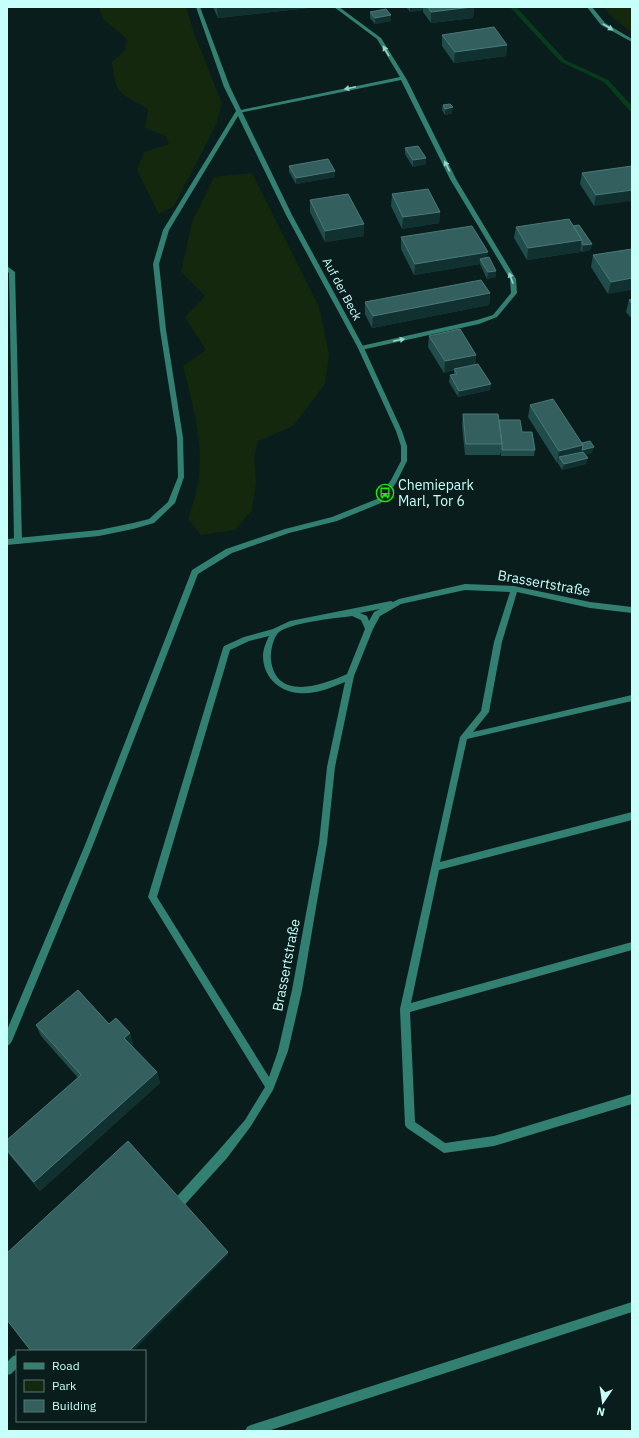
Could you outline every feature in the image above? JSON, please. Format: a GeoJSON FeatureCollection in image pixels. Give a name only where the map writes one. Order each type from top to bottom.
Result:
{"type":"FeatureCollection","features":[{"type":"Feature","properties":{"kind":"street","name":"Auf der Beck"},"geometry":{"type":"LineString","coordinates":[[7,1040],[89,845],[195,572],[229,551],[288,531],[334,519],[379,501],[394,481],[404,461],[404,446],[399,431],[361,348],[290,215],[238,111],[227,87],[198,7]]}},
{"type":"Feature","properties":{"kind":"street"},"geometry":{"type":"LineString","coordinates":[[336,7],[379,38],[402,78],[453,178],[513,279],[514,293],[506,305],[494,316],[479,322],[361,348]]}},
{"type":"Feature","properties":{"kind":"street"},"geometry":{"type":"LineString","coordinates":[[589,7],[603,24],[632,41]]}},
{"type":"Feature","properties":{"kind":"street"},"geometry":{"type":"LineString","coordinates":[[7,542],[112,532],[151,521],[171,503],[181,477],[180,438],[163,330],[156,264],[166,230],[238,111],[402,78]]}},
{"type":"Feature","properties":{"kind":"street"},"geometry":{"type":"LineString","coordinates":[[7,268],[12,272],[18,541]]}},
{"type":"Feature","properties":{"kind":"street","name":"Brassertstraße"},"geometry":{"type":"LineString","coordinates":[[369,629],[377,614],[399,602],[465,587],[514,589],[590,605],[632,610]]}},
{"type":"Feature","properties":{"kind":"street"},"geometry":{"type":"LineString","coordinates":[[514,589],[498,642],[485,712],[464,737],[435,867],[406,1010],[410,1125],[444,1148],[494,1141],[632,1099]]}},
{"type":"Feature","properties":{"kind":"street"},"geometry":{"type":"LineString","coordinates":[[270,1087],[152,897],[227,648],[247,639],[275,631],[292,624],[399,602]]}},
{"type":"Feature","properties":{"kind":"street"},"geometry":{"type":"LineString","coordinates":[[275,631],[268,645],[266,657],[269,672],[279,683],[296,690],[323,688],[350,676],[369,629],[364,618],[353,613],[334,615]]}},
{"type":"Feature","properties":{"kind":"street","name":"Brassertstraße"},"geometry":{"type":"LineString","coordinates":[[167,1216],[223,1154],[248,1123],[270,1087],[283,1051],[297,990],[323,843],[331,767],[350,676]]}},
{"type":"Feature","properties":{"kind":"street"},"geometry":{"type":"LineString","coordinates":[[464,737],[632,698]]}},
{"type":"Feature","properties":{"kind":"street"},"geometry":{"type":"LineString","coordinates":[[435,867],[632,816]]}},
{"type":"Feature","properties":{"kind":"street"},"geometry":{"type":"LineString","coordinates":[[406,1010],[632,946]]}},
{"type":"Feature","properties":{"kind":"street"},"geometry":{"type":"LineString","coordinates":[[251,1431],[632,1307]]}},
{"type":"Feature","properties":{"kind":"street"},"geometry":{"type":"LineString","coordinates":[[7,1370],[16,1361]]}},
{"type":"Feature","properties":{"kind":"green space"},"geometry":{"type":"Polygon","coordinates":[[[99,7],[186,7],[195,36],[222,103],[216,125],[174,206],[159,214],[137,170],[144,152],[169,144],[166,136],[145,128],[148,109],[131,100],[121,92],[118,87],[113,73],[112,62],[125,50],[127,39],[103,19],[99,7]]]}},
{"type":"Feature","properties":{"kind":"green space"},"geometry":{"type":"Polygon","coordinates":[[[603,7],[632,7],[632,33],[612,17],[603,7]]]}},
{"type":"Feature","properties":{"kind":"green space"},"geometry":{"type":"Polygon","coordinates":[[[252,173],[319,307],[329,354],[325,384],[293,426],[258,441],[254,458],[256,482],[252,510],[235,530],[201,535],[188,519],[195,498],[200,463],[196,421],[183,366],[206,350],[185,317],[205,296],[181,272],[192,222],[214,177],[252,173]]]}},
{"type":"Feature","properties":{"kind":"building"},"geometry":{"type":"Polygon","coordinates":[[[428,7],[472,7],[431,12],[428,7]]]}},
{"type":"Feature","properties":{"kind":"building"},"geometry":{"type":"Polygon","coordinates":[[[386,9],[391,15],[375,18],[370,12],[386,9]]]}},
{"type":"Feature","properties":{"kind":"building"},"geometry":{"type":"Polygon","coordinates":[[[494,27],[507,45],[455,52],[442,35],[494,27]]]}},
{"type":"Feature","properties":{"kind":"building"},"geometry":{"type":"Polygon","coordinates":[[[450,104],[453,107],[445,109],[443,105],[450,104]]]}},
{"type":"Feature","properties":{"kind":"building"},"geometry":{"type":"Polygon","coordinates":[[[418,146],[426,158],[413,160],[405,148],[418,146]]]}},
{"type":"Feature","properties":{"kind":"building"},"geometry":{"type":"Polygon","coordinates":[[[328,159],[335,171],[296,178],[289,166],[328,159]]]}},
{"type":"Feature","properties":{"kind":"building"},"geometry":{"type":"Polygon","coordinates":[[[632,166],[632,190],[596,195],[582,173],[632,166]]]}},
{"type":"Feature","properties":{"kind":"building"},"geometry":{"type":"Polygon","coordinates":[[[428,189],[440,212],[403,217],[392,194],[428,189]]]}},
{"type":"Feature","properties":{"kind":"building"},"geometry":{"type":"Polygon","coordinates":[[[348,194],[364,224],[325,231],[310,200],[348,194]]]}},
{"type":"Feature","properties":{"kind":"building"},"geometry":{"type":"Polygon","coordinates":[[[569,219],[582,240],[528,248],[516,227],[569,219]]]}},
{"type":"Feature","properties":{"kind":"building"},"geometry":{"type":"Polygon","coordinates":[[[579,225],[592,244],[582,244],[582,240],[573,226],[579,225]]]}},
{"type":"Feature","properties":{"kind":"building"},"geometry":{"type":"Polygon","coordinates":[[[472,226],[488,252],[415,264],[401,237],[472,226]]]}},
{"type":"Feature","properties":{"kind":"building"},"geometry":{"type":"Polygon","coordinates":[[[632,249],[632,278],[611,282],[593,255],[632,249]]]}},
{"type":"Feature","properties":{"kind":"building"},"geometry":{"type":"Polygon","coordinates":[[[489,257],[496,271],[488,272],[480,259],[489,257]]]}},
{"type":"Feature","properties":{"kind":"building"},"geometry":{"type":"Polygon","coordinates":[[[481,280],[490,293],[373,316],[365,302],[481,280]]]}},
{"type":"Feature","properties":{"kind":"building"},"geometry":{"type":"Polygon","coordinates":[[[460,329],[476,355],[445,361],[429,336],[460,329]]]}},
{"type":"Feature","properties":{"kind":"building"},"geometry":{"type":"Polygon","coordinates":[[[478,364],[491,384],[459,391],[450,375],[457,374],[454,369],[478,364]]]}},
{"type":"Feature","properties":{"kind":"building"},"geometry":{"type":"Polygon","coordinates":[[[553,399],[583,445],[559,451],[530,405],[553,399]]]}},
{"type":"Feature","properties":{"kind":"building"},"geometry":{"type":"Polygon","coordinates":[[[463,414],[498,414],[502,444],[466,444],[463,414]]]}},
{"type":"Feature","properties":{"kind":"building"},"geometry":{"type":"Polygon","coordinates":[[[499,420],[520,420],[522,432],[532,432],[535,450],[502,450],[499,420]]]}},
{"type":"Feature","properties":{"kind":"building"},"geometry":{"type":"Polygon","coordinates":[[[590,441],[594,447],[582,450],[582,443],[590,441]]]}},
{"type":"Feature","properties":{"kind":"building"},"geometry":{"type":"Polygon","coordinates":[[[583,452],[588,458],[564,464],[559,457],[583,452]]]}},
{"type":"Feature","properties":{"kind":"building"},"geometry":{"type":"Polygon","coordinates":[[[78,990],[109,1024],[116,1018],[130,1033],[124,1038],[157,1072],[34,1182],[7,1150],[7,1140],[81,1075],[36,1025],[78,990]]]}},
{"type":"Feature","properties":{"kind":"building"},"geometry":{"type":"Polygon","coordinates":[[[128,1141],[228,1252],[130,1350],[30,1350],[7,1320],[7,1253],[128,1141]]]}},
{"type":"Feature","properties":{"kind":"waterway"},"geometry":{"type":"LineString","coordinates":[[513,7],[563,61],[606,81],[632,110]]}},
{"type":"Feature","properties":{"kind":"place","name":"Chemiepark Marl, Tor 6"},"geometry":{"type":"Point","coordinates":[385,493]}}]}
